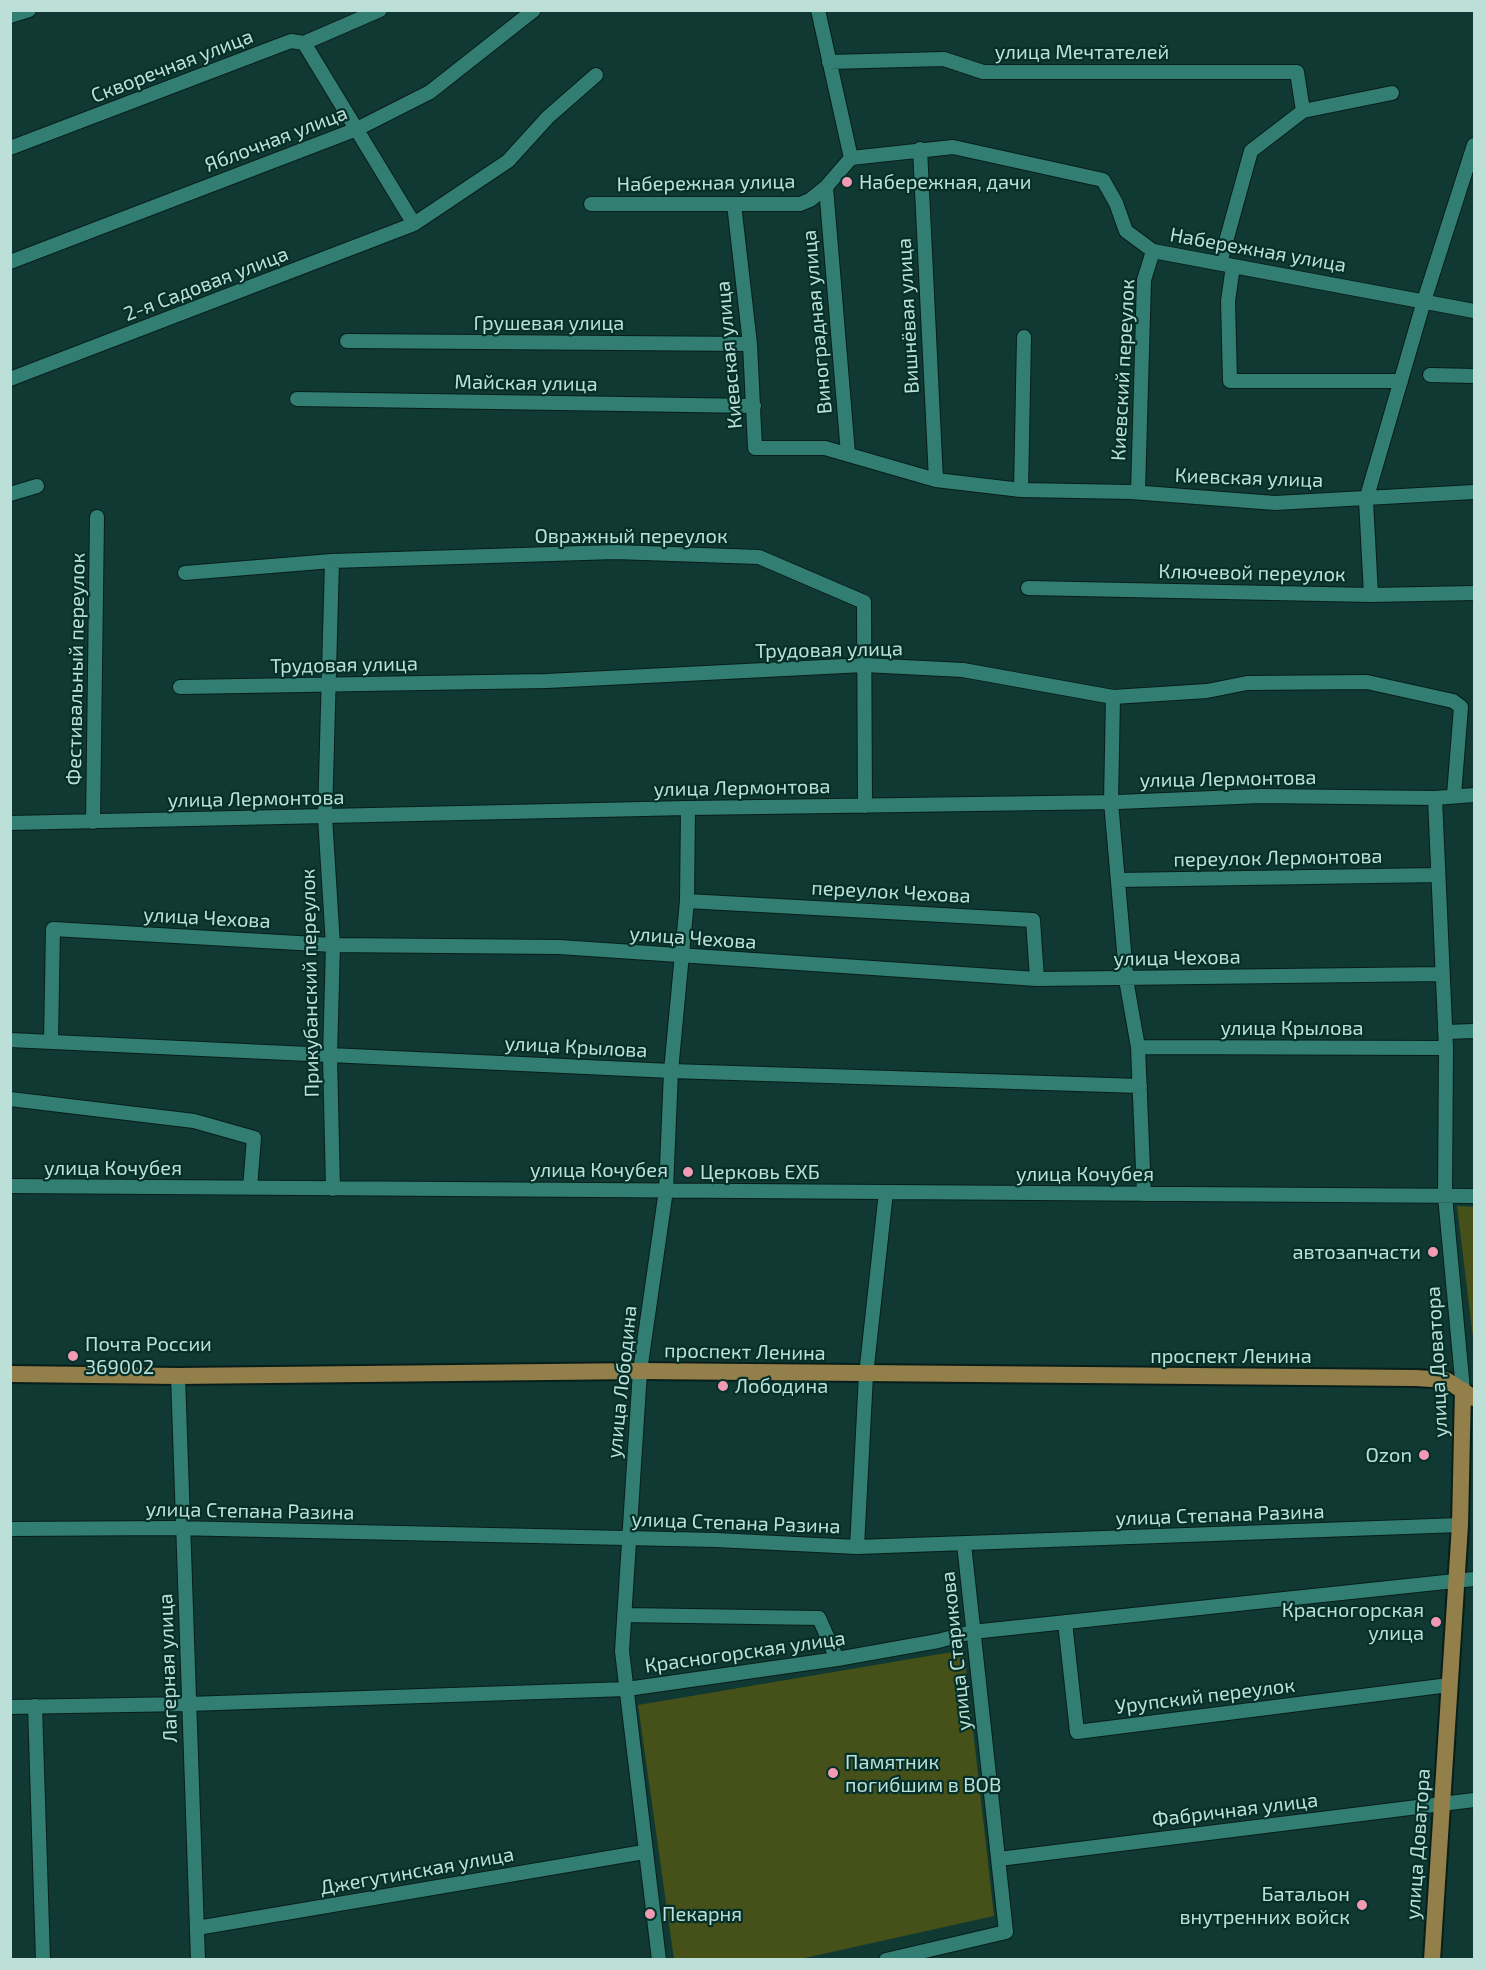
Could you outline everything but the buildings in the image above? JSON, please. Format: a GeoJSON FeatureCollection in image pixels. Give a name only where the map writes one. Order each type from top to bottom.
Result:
{"type":"FeatureCollection","features":[{"type":"Feature","properties":{"kind":"main road","name":"проспект Ленина"},"geometry":{"type":"LineString","coordinates":[[10,1374],[178,1376],[640,1371],[1416,1378],[1446,1380],[1469,1394]]}},
{"type":"Feature","properties":{"kind":"main road","name":"улица Доватора"},"geometry":{"type":"LineString","coordinates":[[1431,1959],[1469,1394]]}},
{"type":"Feature","properties":{"kind":"street"},"geometry":{"type":"LineString","coordinates":[[10,16],[29,10]]}},
{"type":"Feature","properties":{"kind":"street","name":"Скворечная улица"},"geometry":{"type":"LineString","coordinates":[[10,148],[291,41],[304,43],[380,10]]}},
{"type":"Feature","properties":{"kind":"street","name":"Яблочная улица"},"geometry":{"type":"LineString","coordinates":[[10,262],[357,129],[430,92],[534,10]]}},
{"type":"Feature","properties":{"kind":"street"},"geometry":{"type":"LineString","coordinates":[[818,10],[851,159]]}},
{"type":"Feature","properties":{"kind":"street"},"geometry":{"type":"LineString","coordinates":[[304,43],[414,224]]}},
{"type":"Feature","properties":{"kind":"street","name":"улица Мечтателей"},"geometry":{"type":"LineString","coordinates":[[829,62],[944,59],[983,72],[1297,72],[1303,111]]}},
{"type":"Feature","properties":{"kind":"street","name":"2-я Садовая улица"},"geometry":{"type":"LineString","coordinates":[[10,379],[414,224],[508,161],[548,117],[596,75]]}},
{"type":"Feature","properties":{"kind":"street"},"geometry":{"type":"LineString","coordinates":[[1392,93],[1303,111],[1251,151],[1227,264],[1230,381],[1401,381]]}},
{"type":"Feature","properties":{"kind":"street"},"geometry":{"type":"LineString","coordinates":[[1371,595],[1366,500],[1424,301],[1474,145]]}},
{"type":"Feature","properties":{"kind":"street","name":"Набережная улица"},"geometry":{"type":"LineString","coordinates":[[591,204],[800,204],[810,200],[826,187],[851,159],[920,149],[953,147],[1103,180],[1116,203],[1126,231],[1153,251],[1474,311]]}},
{"type":"Feature","properties":{"kind":"street","name":"Вишнёвая улица"},"geometry":{"type":"LineString","coordinates":[[920,149],[936,480]]}},
{"type":"Feature","properties":{"kind":"street","name":"Виноградная улица"},"geometry":{"type":"LineString","coordinates":[[826,187],[848,454]]}},
{"type":"Feature","properties":{"kind":"street","name":"Киевская улица"},"geometry":{"type":"LineString","coordinates":[[734,204],[750,344],[755,448],[825,448],[936,480],[1021,490],[1138,492],[1275,503],[1366,500],[1474,492]]}},
{"type":"Feature","properties":{"kind":"street","name":"Киевский переулок"},"geometry":{"type":"LineString","coordinates":[[1138,492],[1144,280],[1153,251]]}},
{"type":"Feature","properties":{"kind":"street"},"geometry":{"type":"LineString","coordinates":[[1021,490],[1024,337]]}},
{"type":"Feature","properties":{"kind":"street","name":"Грушевая улица"},"geometry":{"type":"LineString","coordinates":[[347,341],[750,344]]}},
{"type":"Feature","properties":{"kind":"street"},"geometry":{"type":"LineString","coordinates":[[1430,375],[1474,376]]}},
{"type":"Feature","properties":{"kind":"street","name":"Майская улица"},"geometry":{"type":"LineString","coordinates":[[297,399],[754,406]]}},
{"type":"Feature","properties":{"kind":"street"},"geometry":{"type":"LineString","coordinates":[[10,495],[37,486]]}},
{"type":"Feature","properties":{"kind":"street","name":"Фестивальный переулок"},"geometry":{"type":"LineString","coordinates":[[93,822],[97,517]]}},
{"type":"Feature","properties":{"kind":"street","name":"Овражный переулок"},"geometry":{"type":"LineString","coordinates":[[185,573],[332,561],[615,552],[759,558],[864,602],[866,806]]}},
{"type":"Feature","properties":{"kind":"street","name":"Прикубанский переулок"},"geometry":{"type":"LineString","coordinates":[[332,561],[325,817],[333,945],[330,1056],[333,1189]]}},
{"type":"Feature","properties":{"kind":"street","name":"Ключевой переулок"},"geometry":{"type":"LineString","coordinates":[[1028,588],[1371,595],[1474,593]]}},
{"type":"Feature","properties":{"kind":"street","name":"Трудовая улица"},"geometry":{"type":"LineString","coordinates":[[180,687],[547,681],[864,665],[963,670],[1113,697],[1207,691],[1247,683],[1367,682],[1453,701],[1461,707],[1467,717],[1454,795]]}},
{"type":"Feature","properties":{"kind":"street"},"geometry":{"type":"LineString","coordinates":[[1113,697],[1111,802],[1127,978],[1138,1047],[1144,1194]]}},
{"type":"Feature","properties":{"kind":"street","name":"улица Лермонтова"},"geometry":{"type":"LineString","coordinates":[[10,823],[688,808],[1111,802],[1261,796],[1435,798],[1474,795]]}},
{"type":"Feature","properties":{"kind":"street","name":"улица Доватора"},"geometry":{"type":"LineString","coordinates":[[1435,798],[1446,1048],[1445,1196],[1469,1394]]}},
{"type":"Feature","properties":{"kind":"street","name":"улица Лободина"},"geometry":{"type":"LineString","coordinates":[[659,1959],[644,1852],[622,1651],[640,1371],[666,1190],[670,1071],[687,901],[688,808]]}},
{"type":"Feature","properties":{"kind":"street","name":"переулок Лермонтова"},"geometry":{"type":"LineString","coordinates":[[1118,880],[1438,875]]}},
{"type":"Feature","properties":{"kind":"street","name":"переулок Чехова"},"geometry":{"type":"LineString","coordinates":[[687,901],[1034,920],[1037,979]]}},
{"type":"Feature","properties":{"kind":"street","name":"улица Чехова"},"geometry":{"type":"LineString","coordinates":[[51,1041],[53,929],[333,945],[559,947],[1037,979],[1443,974]]}},
{"type":"Feature","properties":{"kind":"street"},"geometry":{"type":"LineString","coordinates":[[1445,1032],[1474,1031]]}},
{"type":"Feature","properties":{"kind":"street","name":"улица Крылова"},"geometry":{"type":"LineString","coordinates":[[10,1040],[670,1071],[1140,1086]]}},
{"type":"Feature","properties":{"kind":"street","name":"улица Крылова"},"geometry":{"type":"LineString","coordinates":[[1138,1047],[1446,1048]]}},
{"type":"Feature","properties":{"kind":"street"},"geometry":{"type":"LineString","coordinates":[[10,1099],[194,1121],[254,1138],[250,1188]]}},
{"type":"Feature","properties":{"kind":"street","name":"улица Кочубея"},"geometry":{"type":"LineString","coordinates":[[10,1186],[1474,1196]]}},
{"type":"Feature","properties":{"kind":"street"},"geometry":{"type":"LineString","coordinates":[[857,1547],[866,1374],[886,1192]]}},
{"type":"Feature","properties":{"kind":"street","name":"Лагерная улица"},"geometry":{"type":"LineString","coordinates":[[178,1376],[198,1959]]}},
{"type":"Feature","properties":{"kind":"street","name":"улица Степана Разина"},"geometry":{"type":"LineString","coordinates":[[10,1529],[184,1529],[629,1538],[857,1547],[1460,1525]]}},
{"type":"Feature","properties":{"kind":"street","name":"улица Старикова"},"geometry":{"type":"LineString","coordinates":[[886,1959],[1006,1932],[964,1544]]}},
{"type":"Feature","properties":{"kind":"street"},"geometry":{"type":"LineString","coordinates":[[1455,1581],[1474,1579]]}},
{"type":"Feature","properties":{"kind":"street","name":"Красногорская улица"},"geometry":{"type":"LineString","coordinates":[[10,1707],[188,1704],[627,1689],[837,1659],[938,1641],[972,1632],[1455,1581]]}},
{"type":"Feature","properties":{"kind":"street"},"geometry":{"type":"LineString","coordinates":[[624,1615],[819,1618],[837,1659]]}},
{"type":"Feature","properties":{"kind":"street","name":"Урупский переулок"},"geometry":{"type":"LineString","coordinates":[[1065,1622],[1077,1732],[1449,1685]]}},
{"type":"Feature","properties":{"kind":"street"},"geometry":{"type":"LineString","coordinates":[[35,1706],[43,1959]]}},
{"type":"Feature","properties":{"kind":"street","name":"Фабричная улица"},"geometry":{"type":"LineString","coordinates":[[999,1859],[1474,1800]]}},
{"type":"Feature","properties":{"kind":"street","name":"Джегутинская улица"},"geometry":{"type":"LineString","coordinates":[[197,1928],[644,1852]]}},
{"type":"Feature","properties":{"kind":"green space"},"geometry":{"type":"Polygon","coordinates":[[[1457,1206],[1474,1207],[1474,1346],[1457,1206]]]}},
{"type":"Feature","properties":{"kind":"green space"},"geometry":{"type":"Polygon","coordinates":[[[964,1650],[994,1916],[800,1959],[674,1959],[638,1705],[964,1650]]]}},
{"type":"Feature","properties":{"kind":"place","name":"Набережная, дачи"},"geometry":{"type":"Point","coordinates":[847,182]}},
{"type":"Feature","properties":{"kind":"place","name":"Церковь ЕХБ"},"geometry":{"type":"Point","coordinates":[688,1172]}},
{"type":"Feature","properties":{"kind":"place","name":"автозапчасти"},"geometry":{"type":"Point","coordinates":[1433,1252]}},
{"type":"Feature","properties":{"kind":"place","name":"Почта России 369002"},"geometry":{"type":"Point","coordinates":[73,1356]}},
{"type":"Feature","properties":{"kind":"place","name":"Лободина"},"geometry":{"type":"Point","coordinates":[723,1386]}},
{"type":"Feature","properties":{"kind":"place","name":"Ozon"},"geometry":{"type":"Point","coordinates":[1424,1455]}},
{"type":"Feature","properties":{"kind":"place","name":"Красногорская улица"},"geometry":{"type":"Point","coordinates":[1436,1622]}},
{"type":"Feature","properties":{"kind":"place","name":"Памятник погибшим в ВОВ"},"geometry":{"type":"Point","coordinates":[833,1773]}},
{"type":"Feature","properties":{"kind":"place","name":"Батальон внутренних войск"},"geometry":{"type":"Point","coordinates":[1362,1905]}},
{"type":"Feature","properties":{"kind":"place","name":"Пекарня"},"geometry":{"type":"Point","coordinates":[650,1914]}}]}
